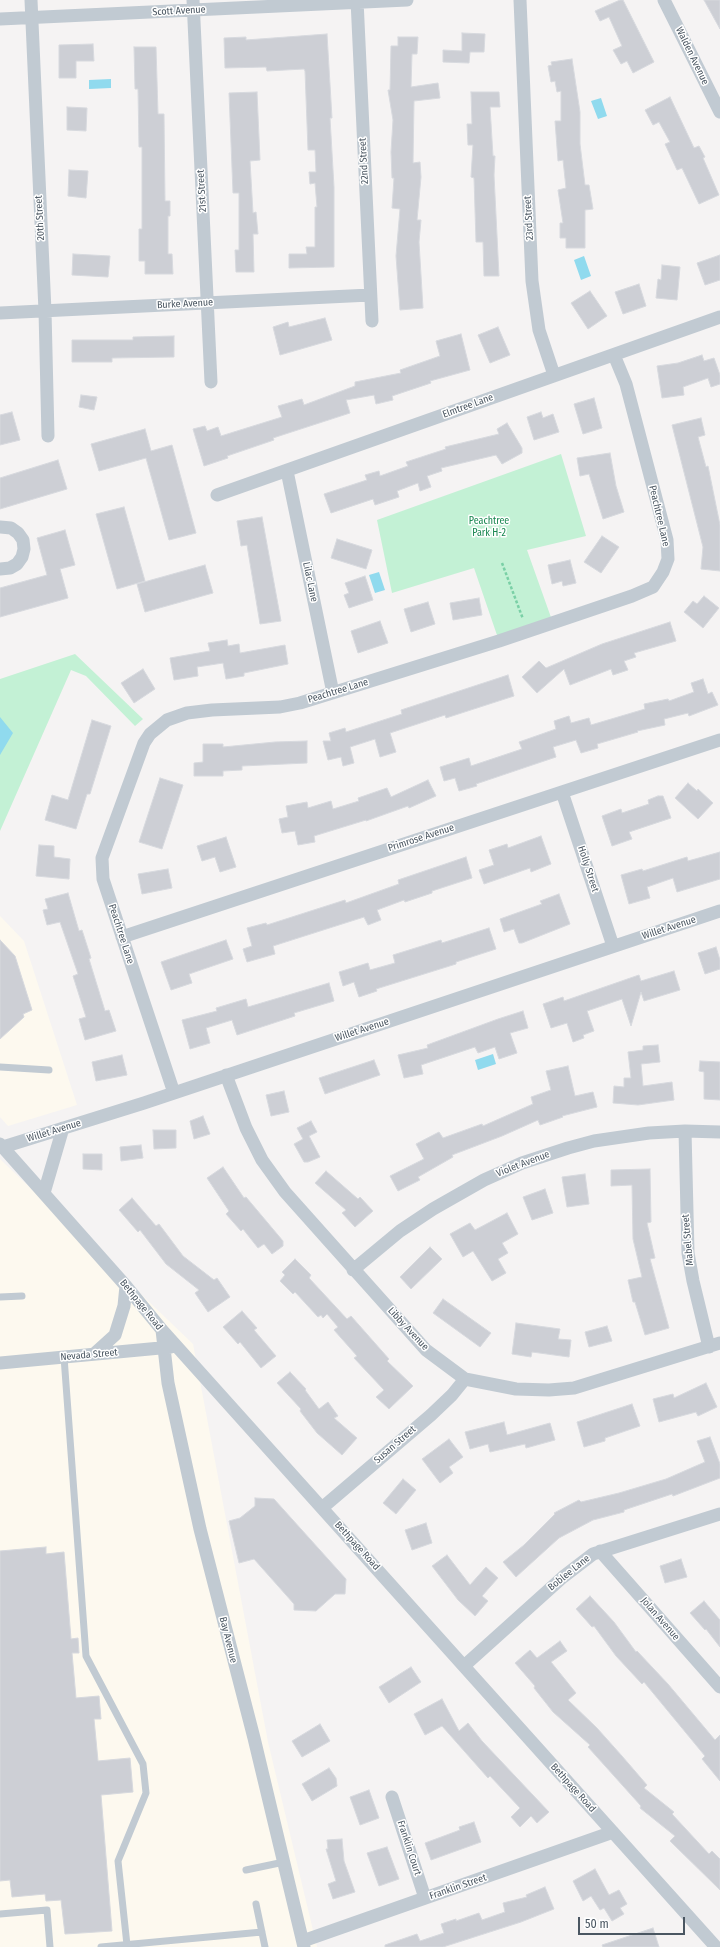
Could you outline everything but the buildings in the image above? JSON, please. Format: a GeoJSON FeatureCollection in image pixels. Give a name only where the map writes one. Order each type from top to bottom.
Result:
{"type":"FeatureCollection","features":[{"type":"Feature","properties":{"kind":"street","name":"20th Street"},"geometry":{"type":"LineString","coordinates":[[31,0],[45,311],[48,436]]}},
{"type":"Feature","properties":{"kind":"street","name":"Scott Avenue"},"geometry":{"type":"LineString","coordinates":[[0,19],[31,18],[194,5],[407,0]]}},
{"type":"Feature","properties":{"kind":"street","name":"23rd Street"},"geometry":{"type":"LineString","coordinates":[[520,0],[532,281],[539,330],[554,375]]}},
{"type":"Feature","properties":{"kind":"street","name":"Walden Avenue"},"geometry":{"type":"LineString","coordinates":[[664,0],[720,112]]}},
{"type":"Feature","properties":{"kind":"street","name":"22nd Street"},"geometry":{"type":"LineString","coordinates":[[357,1],[372,321]]}},
{"type":"Feature","properties":{"kind":"street","name":"21st Street"},"geometry":{"type":"LineString","coordinates":[[194,5],[207,303],[212,382]]}},
{"type":"Feature","properties":{"kind":"street","name":"Burke Avenue"},"geometry":{"type":"LineString","coordinates":[[0,313],[370,295]]}},
{"type":"Feature","properties":{"kind":"street","name":"Elmtree Lane"},"geometry":{"type":"LineString","coordinates":[[216,495],[720,317]]}},
{"type":"Feature","properties":{"kind":"street","name":"Peachtree Lane"},"geometry":{"type":"LineString","coordinates":[[174,1093],[103,878],[102,858],[144,743],[150,734],[167,720],[187,714],[212,710],[280,707],[333,693],[528,632],[632,596],[653,587],[663,572],[668,559],[667,540],[628,391],[614,355]]}},
{"type":"Feature","properties":{"kind":"street","name":"Lilac Lane"},"geometry":{"type":"LineString","coordinates":[[287,471],[333,693]]}},
{"type":"Feature","properties":{"kind":"street"},"geometry":{"type":"LineString","coordinates":[[0,527],[11,528],[18,533],[23,540],[24,549],[22,557],[17,564],[10,568],[0,569]]}},
{"type":"Feature","properties":{"kind":"street","name":"Primrose Avenue"},"geometry":{"type":"LineString","coordinates":[[122,937],[720,740]]}},
{"type":"Feature","properties":{"kind":"street","name":"Holly Street"},"geometry":{"type":"LineString","coordinates":[[562,792],[613,946]]}},
{"type":"Feature","properties":{"kind":"street","name":"Willet Avenue"},"geometry":{"type":"LineString","coordinates":[[1,1145],[63,1128],[174,1093],[720,911]]}},
{"type":"Feature","properties":{"kind":"street","name":"Libby Avenue"},"geometry":{"type":"LineString","coordinates":[[226,1075],[246,1128],[262,1160],[285,1192],[426,1350],[464,1379],[516,1388],[549,1390],[574,1388],[714,1345]]}},
{"type":"Feature","properties":{"kind":"street"},"geometry":{"type":"LineString","coordinates":[[44,1193],[63,1128]]}},
{"type":"Feature","properties":{"kind":"street","name":"Violet Avenue"},"geometry":{"type":"LineString","coordinates":[[353,1270],[400,1231],[433,1209],[484,1180],[522,1163],[568,1148],[649,1133],[685,1131],[720,1132]]}},
{"type":"Feature","properties":{"kind":"street","name":"Mabel Street"},"geometry":{"type":"LineString","coordinates":[[685,1131],[688,1253],[692,1281],[714,1345]]}},
{"type":"Feature","properties":{"kind":"street","name":"Bethpage Road"},"geometry":{"type":"LineString","coordinates":[[1,1145],[126,1286],[162,1330],[716,1947]]}},
{"type":"Feature","properties":{"kind":"street"},"geometry":{"type":"LineString","coordinates":[[94,1354],[115,1335],[124,1306],[126,1286]]}},
{"type":"Feature","properties":{"kind":"street","name":"Bay Avenue"},"geometry":{"type":"LineString","coordinates":[[162,1330],[168,1383],[200,1529],[304,1944]]}},
{"type":"Feature","properties":{"kind":"street","name":"Nevada Street"},"geometry":{"type":"LineString","coordinates":[[0,1363],[177,1346]]}},
{"type":"Feature","properties":{"kind":"street","name":"Susan Street"},"geometry":{"type":"LineString","coordinates":[[322,1508],[431,1415],[452,1395],[464,1379]]}},
{"type":"Feature","properties":{"kind":"street","name":"Boblee Lane"},"geometry":{"type":"LineString","coordinates":[[464,1666],[562,1577],[593,1554],[720,1514]]}},
{"type":"Feature","properties":{"kind":"street","name":"Jolan Avenue"},"geometry":{"type":"LineString","coordinates":[[600,1551],[720,1687]]}},
{"type":"Feature","properties":{"kind":"street","name":"Franklin Court"},"geometry":{"type":"LineString","coordinates":[[392,1797],[425,1898]]}},
{"type":"Feature","properties":{"kind":"street","name":"Franklin Street"},"geometry":{"type":"LineString","coordinates":[[304,1944],[425,1898],[613,1832]]}},
{"type":"Feature","properties":{"kind":"lane"},"geometry":{"type":"LineString","coordinates":[[0,1068],[48,1070]]}},
{"type":"Feature","properties":{"kind":"lane"},"geometry":{"type":"LineString","coordinates":[[0,1297],[22,1296]]}},
{"type":"Feature","properties":{"kind":"lane"},"geometry":{"type":"LineString","coordinates":[[64,1357],[86,1656],[143,1764],[146,1793],[118,1861],[127,1945]]}},
{"type":"Feature","properties":{"kind":"lane"},"geometry":{"type":"LineString","coordinates":[[246,1870],[284,1862]]}},
{"type":"Feature","properties":{"kind":"lane"},"geometry":{"type":"LineString","coordinates":[[256,1904],[266,1947]]}},
{"type":"Feature","properties":{"kind":"lane"},"geometry":{"type":"LineString","coordinates":[[0,1914],[47,1910],[50,1947]]}},
{"type":"Feature","properties":{"kind":"lane"},"geometry":{"type":"LineString","coordinates":[[101,1947],[262,1932]]}},
{"type":"Feature","properties":{"kind":"path"},"geometry":{"type":"LineString","coordinates":[[502,563],[528,632]]}},
{"type":"Feature","properties":{"kind":"shaded area"},"geometry":{"type":"Polygon","coordinates":[[[0,916],[24,941],[77,1105],[8,1126],[0,1117],[0,916]]]}},
{"type":"Feature","properties":{"kind":"shaded area"},"geometry":{"type":"Polygon","coordinates":[[[0,1159],[193,1344],[268,1742],[317,1947],[0,1947],[0,1159]]]}},
{"type":"Feature","properties":{"kind":"green space","name":"Peachtree Park H-2"},"geometry":{"type":"Polygon","coordinates":[[[561,454],[586,536],[527,550],[553,623],[499,641],[474,568],[392,593],[377,520],[561,454]]]}},
{"type":"Feature","properties":{"kind":"green space"},"geometry":{"type":"Polygon","coordinates":[[[75,654],[143,719],[135,726],[86,676],[71,670],[0,831],[0,679],[75,654]]]}},
{"type":"Feature","properties":{"kind":"water"},"geometry":{"type":"Polygon","coordinates":[[[111,79],[111,88],[89,89],[89,80],[111,79]]]}},
{"type":"Feature","properties":{"kind":"water"},"geometry":{"type":"Polygon","coordinates":[[[601,98],[607,116],[598,119],[591,101],[601,98]]]}},
{"type":"Feature","properties":{"kind":"water"},"geometry":{"type":"Polygon","coordinates":[[[584,256],[591,276],[581,280],[574,260],[584,256]]]}},
{"type":"Feature","properties":{"kind":"water"},"geometry":{"type":"Polygon","coordinates":[[[379,572],[385,590],[375,593],[369,575],[379,572]]]}},
{"type":"Feature","properties":{"kind":"water"},"geometry":{"type":"Polygon","coordinates":[[[0,717],[13,733],[0,755],[0,717]]]}},
{"type":"Feature","properties":{"kind":"water"},"geometry":{"type":"Polygon","coordinates":[[[493,1054],[496,1064],[478,1070],[475,1060],[493,1054]]]}}]}
